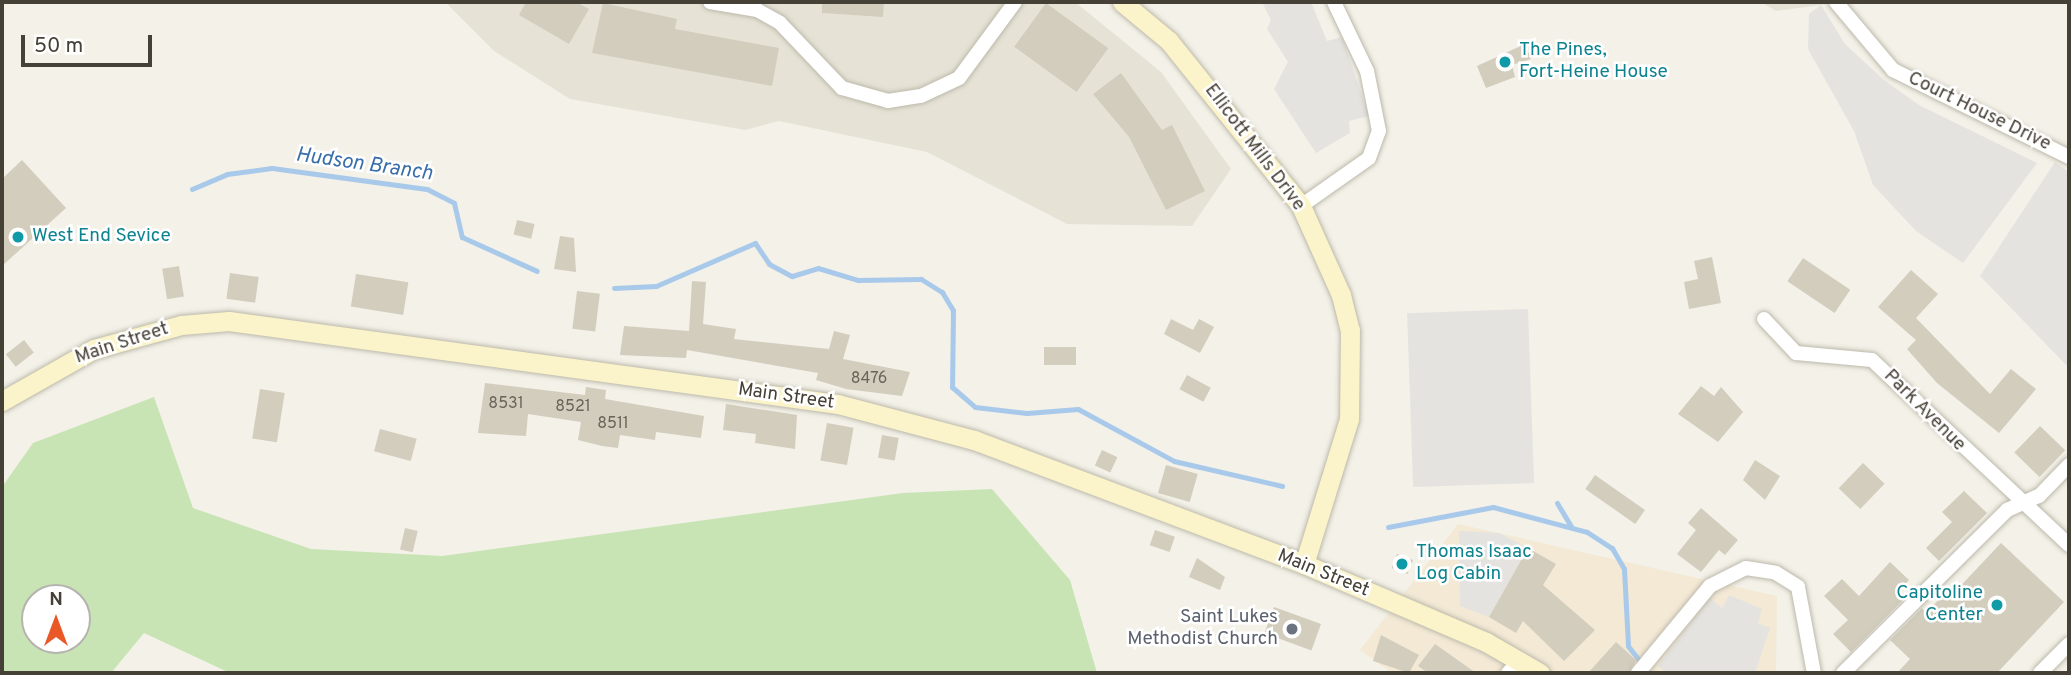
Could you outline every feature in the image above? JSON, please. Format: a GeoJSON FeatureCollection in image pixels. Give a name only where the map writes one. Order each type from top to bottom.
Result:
{"type":"FeatureCollection","features":[{"type":"Feature","properties":{"kind":"main road","name":"Ellicott Mills Drive"},"geometry":{"type":"LineString","coordinates":[[1122,2],[1169,41],[1301,206],[1341,295],[1351,378],[1339,464],[1304,564]]}},
{"type":"Feature","properties":{"kind":"main road","name":"Main Street"},"geometry":{"type":"LineString","coordinates":[[2,401],[70,361],[134,335],[181,325],[273,323],[883,413],[974,440],[1304,564],[1514,667],[1540,673]]}},
{"type":"Feature","properties":{"kind":"street"},"geometry":{"type":"LineString","coordinates":[[710,2],[757,10],[780,23],[842,88],[888,101],[921,96],[959,78],[1015,2]]}},
{"type":"Feature","properties":{"kind":"street"},"geometry":{"type":"LineString","coordinates":[[1301,206],[1369,158],[1379,131],[1367,71],[1334,2]]}},
{"type":"Feature","properties":{"kind":"street","name":"Court House Drive"},"geometry":{"type":"LineString","coordinates":[[1836,2],[1893,70],[2069,157]]}},
{"type":"Feature","properties":{"kind":"street","name":"Park Avenue"},"geometry":{"type":"LineString","coordinates":[[1764,319],[1796,353],[1872,360],[2069,545]]}},
{"type":"Feature","properties":{"kind":"street"},"geometry":{"type":"LineString","coordinates":[[1843,673],[2007,510],[2039,496],[2069,465]]}},
{"type":"Feature","properties":{"kind":"street"},"geometry":{"type":"LineString","coordinates":[[1638,673],[1721,576],[1762,569],[1798,587],[1814,673]]}},
{"type":"Feature","properties":{"kind":"street"},"geometry":{"type":"LineString","coordinates":[[2040,673],[2069,644]]}},
{"type":"Feature","properties":{"kind":"shaded area"},"geometry":{"type":"Polygon","coordinates":[[[445,2],[1075,2],[1161,72],[1231,169],[1192,226],[1067,224],[927,152],[779,121],[745,130],[570,99],[494,51],[445,2]]]}},
{"type":"Feature","properties":{"kind":"shaded area"},"geometry":{"type":"Polygon","coordinates":[[[1262,2],[1311,2],[1327,41],[1342,37],[1369,116],[1349,121],[1350,133],[1316,153],[1274,89],[1288,62],[1267,29],[1271,20],[1262,2]]]}},
{"type":"Feature","properties":{"kind":"shaded area"},"geometry":{"type":"Polygon","coordinates":[[[1761,2],[1836,2],[1836,3],[1776,11],[1761,2]]]}},
{"type":"Feature","properties":{"kind":"shaded area"},"geometry":{"type":"Polygon","coordinates":[[[1821,5],[1845,44],[1884,80],[1919,105],[2037,163],[1963,263],[1916,231],[1873,185],[1854,131],[1808,49],[1809,14],[1821,5]]]}},
{"type":"Feature","properties":{"kind":"shaded area"},"geometry":{"type":"Polygon","coordinates":[[[2055,162],[2069,172],[2069,368],[1980,276],[2055,162]]]}},
{"type":"Feature","properties":{"kind":"shaded area"},"geometry":{"type":"Polygon","coordinates":[[[1528,309],[1534,483],[1413,487],[1407,313],[1528,309]]]}},
{"type":"Feature","properties":{"kind":"shaded area"},"geometry":{"type":"Polygon","coordinates":[[[1458,524],[1777,596],[1776,673],[1392,673],[1360,650],[1458,524]]]}},
{"type":"Feature","properties":{"kind":"shaded area"},"geometry":{"type":"Polygon","coordinates":[[[1459,531],[1499,533],[1528,548],[1489,617],[1460,606],[1459,531]]]}},
{"type":"Feature","properties":{"kind":"shaded area"},"geometry":{"type":"Polygon","coordinates":[[[1729,595],[1762,609],[1758,623],[1770,628],[1755,673],[1667,673],[1658,666],[1710,598],[1722,608],[1729,595]]]}},
{"type":"Feature","properties":{"kind":"green space"},"geometry":{"type":"Polygon","coordinates":[[[154,397],[193,508],[311,549],[442,556],[903,493],[992,489],[1070,580],[1097,673],[230,673],[144,633],[111,673],[2,673],[2,487],[33,443],[154,397]]]}},
{"type":"Feature","properties":{"kind":"building"},"geometry":{"type":"Polygon","coordinates":[[[526,2],[576,2],[589,9],[569,44],[519,15],[526,2]]]}},
{"type":"Feature","properties":{"kind":"building"},"geometry":{"type":"Polygon","coordinates":[[[822,2],[884,2],[883,17],[822,13],[822,2]]]}},
{"type":"Feature","properties":{"kind":"building"},"geometry":{"type":"Polygon","coordinates":[[[603,3],[677,19],[675,29],[779,48],[772,86],[592,53],[603,3]]]}},
{"type":"Feature","properties":{"kind":"building"},"geometry":{"type":"Polygon","coordinates":[[[1046,3],[1108,48],[1077,92],[1014,47],[1046,3]]]}},
{"type":"Feature","properties":{"kind":"building","name":"The Pines, Fort-Heine House"},"geometry":{"type":"Polygon","coordinates":[[[1525,44],[1531,59],[1512,65],[1515,77],[1486,88],[1477,66],[1525,44]]]}},
{"type":"Feature","properties":{"kind":"building"},"geometry":{"type":"Polygon","coordinates":[[[1121,73],[1162,130],[1172,125],[1205,191],[1166,210],[1129,137],[1093,94],[1121,73]]]}},
{"type":"Feature","properties":{"kind":"building","name":"West End Sevice"},"geometry":{"type":"Polygon","coordinates":[[[22,160],[66,208],[2,266],[2,179],[22,160]]]}},
{"type":"Feature","properties":{"kind":"building"},"geometry":{"type":"Polygon","coordinates":[[[517,220],[535,224],[531,239],[514,235],[517,220]]]}},
{"type":"Feature","properties":{"kind":"building"},"geometry":{"type":"Polygon","coordinates":[[[560,236],[574,238],[576,272],[554,269],[560,236]]]}},
{"type":"Feature","properties":{"kind":"building"},"geometry":{"type":"Polygon","coordinates":[[[1712,257],[1721,303],[1689,309],[1684,282],[1698,279],[1694,261],[1712,257]]]}},
{"type":"Feature","properties":{"kind":"building"},"geometry":{"type":"Polygon","coordinates":[[[1803,258],[1850,290],[1835,313],[1787,281],[1803,258]]]}},
{"type":"Feature","properties":{"kind":"building"},"geometry":{"type":"Polygon","coordinates":[[[179,266],[184,297],[167,299],[162,269],[179,266]]]}},
{"type":"Feature","properties":{"kind":"building"},"geometry":{"type":"Polygon","coordinates":[[[1911,270],[1938,294],[1916,318],[1990,394],[2011,369],[2036,389],[1999,433],[1937,383],[1907,349],[1916,340],[1878,307],[1911,270]]]}},
{"type":"Feature","properties":{"kind":"building"},"geometry":{"type":"Polygon","coordinates":[[[230,273],[259,277],[255,303],[226,299],[230,273]]]}},
{"type":"Feature","properties":{"kind":"building"},"geometry":{"type":"Polygon","coordinates":[[[356,274],[408,282],[403,315],[351,307],[356,274]]]}},
{"type":"Feature","properties":{"kind":"building"},"geometry":{"type":"Polygon","coordinates":[[[692,281],[706,282],[703,324],[736,329],[734,339],[829,349],[834,331],[850,335],[843,359],[910,372],[902,396],[846,389],[816,380],[818,373],[687,350],[686,358],[620,355],[624,326],[689,331],[692,281]]]}},
{"type":"Feature","properties":{"kind":"building"},"geometry":{"type":"Polygon","coordinates":[[[577,291],[600,294],[595,332],[572,329],[577,291]]]}},
{"type":"Feature","properties":{"kind":"building"},"geometry":{"type":"Polygon","coordinates":[[[1171,319],[1193,330],[1199,319],[1214,327],[1200,353],[1164,334],[1171,319]]]}},
{"type":"Feature","properties":{"kind":"building"},"geometry":{"type":"Polygon","coordinates":[[[24,340],[34,353],[16,367],[6,354],[24,340]]]}},
{"type":"Feature","properties":{"kind":"building"},"geometry":{"type":"Polygon","coordinates":[[[1044,347],[1076,347],[1076,365],[1044,365],[1044,347]]]}},
{"type":"Feature","properties":{"kind":"building"},"geometry":{"type":"Polygon","coordinates":[[[1187,375],[1211,388],[1203,402],[1179,389],[1187,375]]]}},
{"type":"Feature","properties":{"kind":"building"},"geometry":{"type":"Polygon","coordinates":[[[485,383],[585,395],[586,387],[606,390],[605,399],[704,416],[701,438],[656,432],[655,440],[620,435],[618,448],[602,446],[578,440],[581,422],[528,414],[526,436],[478,433],[485,383]]]}},
{"type":"Feature","properties":{"kind":"building"},"geometry":{"type":"Polygon","coordinates":[[[1701,386],[1714,396],[1721,387],[1743,412],[1718,442],[1678,414],[1701,386]]]}},
{"type":"Feature","properties":{"kind":"building"},"geometry":{"type":"Polygon","coordinates":[[[260,389],[285,393],[277,442],[252,438],[260,389]]]}},
{"type":"Feature","properties":{"kind":"building"},"geometry":{"type":"Polygon","coordinates":[[[726,404],[797,415],[795,449],[755,443],[756,434],[723,430],[726,404]]]}},
{"type":"Feature","properties":{"kind":"building"},"geometry":{"type":"Polygon","coordinates":[[[827,423],[854,428],[847,465],[820,460],[827,423]]]}},
{"type":"Feature","properties":{"kind":"building"},"geometry":{"type":"Polygon","coordinates":[[[2040,426],[2065,450],[2039,477],[2014,453],[2040,426]]]}},
{"type":"Feature","properties":{"kind":"building"},"geometry":{"type":"Polygon","coordinates":[[[380,429],[417,439],[411,461],[374,451],[380,429]]]}},
{"type":"Feature","properties":{"kind":"building"},"geometry":{"type":"Polygon","coordinates":[[[882,435],[899,438],[895,461],[878,458],[882,435]]]}},
{"type":"Feature","properties":{"kind":"building"},"geometry":{"type":"Polygon","coordinates":[[[1102,450],[1117,457],[1110,473],[1095,465],[1102,450]]]}},
{"type":"Feature","properties":{"kind":"building"},"geometry":{"type":"Polygon","coordinates":[[[1755,460],[1780,476],[1765,500],[1743,480],[1755,460]]]}},
{"type":"Feature","properties":{"kind":"building"},"geometry":{"type":"Polygon","coordinates":[[[1863,463],[1885,484],[1860,509],[1839,488],[1863,463]]]}},
{"type":"Feature","properties":{"kind":"building"},"geometry":{"type":"Polygon","coordinates":[[[1166,465],[1198,474],[1190,502],[1158,493],[1166,465]]]}},
{"type":"Feature","properties":{"kind":"building"},"geometry":{"type":"Polygon","coordinates":[[[1595,475],[1645,510],[1635,524],[1585,489],[1595,475]]]}},
{"type":"Feature","properties":{"kind":"building"},"geometry":{"type":"Polygon","coordinates":[[[1964,491],[1987,513],[1939,561],[1926,548],[1952,522],[1942,512],[1964,491]]]}},
{"type":"Feature","properties":{"kind":"building"},"geometry":{"type":"Polygon","coordinates":[[[1701,508],[1738,540],[1725,555],[1719,550],[1701,572],[1677,554],[1696,530],[1688,523],[1701,508]]]}},
{"type":"Feature","properties":{"kind":"building"},"geometry":{"type":"Polygon","coordinates":[[[405,528],[418,531],[413,552],[400,549],[405,528]]]}},
{"type":"Feature","properties":{"kind":"building"},"geometry":{"type":"Polygon","coordinates":[[[1155,530],[1175,537],[1170,552],[1150,545],[1155,530]]]}},
{"type":"Feature","properties":{"kind":"building","name":"Capitoline Center"},"geometry":{"type":"Polygon","coordinates":[[[2001,543],[2064,602],[1997,673],[1897,673],[1910,659],[1890,640],[1922,608],[1926,613],[1947,591],[1951,596],[2001,543]]]}},
{"type":"Feature","properties":{"kind":"building"},"geometry":{"type":"Polygon","coordinates":[[[1528,548],[1556,564],[1543,585],[1595,630],[1564,661],[1523,621],[1516,633],[1489,617],[1528,548]]]}},
{"type":"Feature","properties":{"kind":"building","name":"Thomas Isaac Log Cabin"},"geometry":{"type":"Polygon","coordinates":[[[1397,554],[1413,560],[1407,574],[1392,568],[1397,554]]]}},
{"type":"Feature","properties":{"kind":"building"},"geometry":{"type":"Polygon","coordinates":[[[1197,558],[1225,577],[1220,590],[1189,577],[1197,558]]]}},
{"type":"Feature","properties":{"kind":"building"},"geometry":{"type":"Polygon","coordinates":[[[1890,562],[1909,580],[1897,593],[1904,599],[1851,652],[1833,634],[1848,620],[1824,596],[1842,579],[1859,596],[1890,562]]]}},
{"type":"Feature","properties":{"kind":"building","name":"Saint Lukes Methodist Church"},"geometry":{"type":"Polygon","coordinates":[[[1274,607],[1321,624],[1311,650],[1264,633],[1274,607]]]}},
{"type":"Feature","properties":{"kind":"building"},"geometry":{"type":"Polygon","coordinates":[[[1381,635],[1419,655],[1409,673],[1373,661],[1381,635]]]}},
{"type":"Feature","properties":{"kind":"building"},"geometry":{"type":"Polygon","coordinates":[[[1616,642],[1636,660],[1629,673],[1588,673],[1616,642]]]}},
{"type":"Feature","properties":{"kind":"building"},"geometry":{"type":"Polygon","coordinates":[[[1435,644],[1476,673],[1428,673],[1418,666],[1435,644]]]}},
{"type":"Feature","properties":{"kind":"waterway","name":"Hudson Branch"},"geometry":{"type":"LineString","coordinates":[[192,189],[227,174],[272,168],[427,189],[454,203],[462,237],[537,271]]}},
{"type":"Feature","properties":{"kind":"waterway","name":"Hudson Branch"},"geometry":{"type":"LineString","coordinates":[[614,288],[656,286],[755,243],[769,264],[792,276],[818,268],[858,280],[921,279],[942,292],[953,310],[952,387],[975,407],[1027,413],[1078,409],[1174,461],[1282,486]]}},
{"type":"Feature","properties":{"kind":"waterway"},"geometry":{"type":"LineString","coordinates":[[1557,503],[1571,526]]}},
{"type":"Feature","properties":{"kind":"waterway","name":"Hudson Branch"},"geometry":{"type":"LineString","coordinates":[[1388,527],[1493,507],[1587,532],[1612,548],[1624,569],[1628,646],[1649,673]]}},
{"type":"Feature","properties":{"kind":"place","name":"The Pines, Fort-Heine House"},"geometry":{"type":"Point","coordinates":[1505,62]}},
{"type":"Feature","properties":{"kind":"place","name":"West End Sevice"},"geometry":{"type":"Point","coordinates":[18,237]}},
{"type":"Feature","properties":{"kind":"place","name":"Thomas Isaac Log Cabin"},"geometry":{"type":"Point","coordinates":[1402,564]}},
{"type":"Feature","properties":{"kind":"place","name":"Capitoline Center"},"geometry":{"type":"Point","coordinates":[1997,605]}},
{"type":"Feature","properties":{"kind":"place","name":"Saint Lukes Methodist Church"},"geometry":{"type":"Point","coordinates":[1292,629]}}]}
